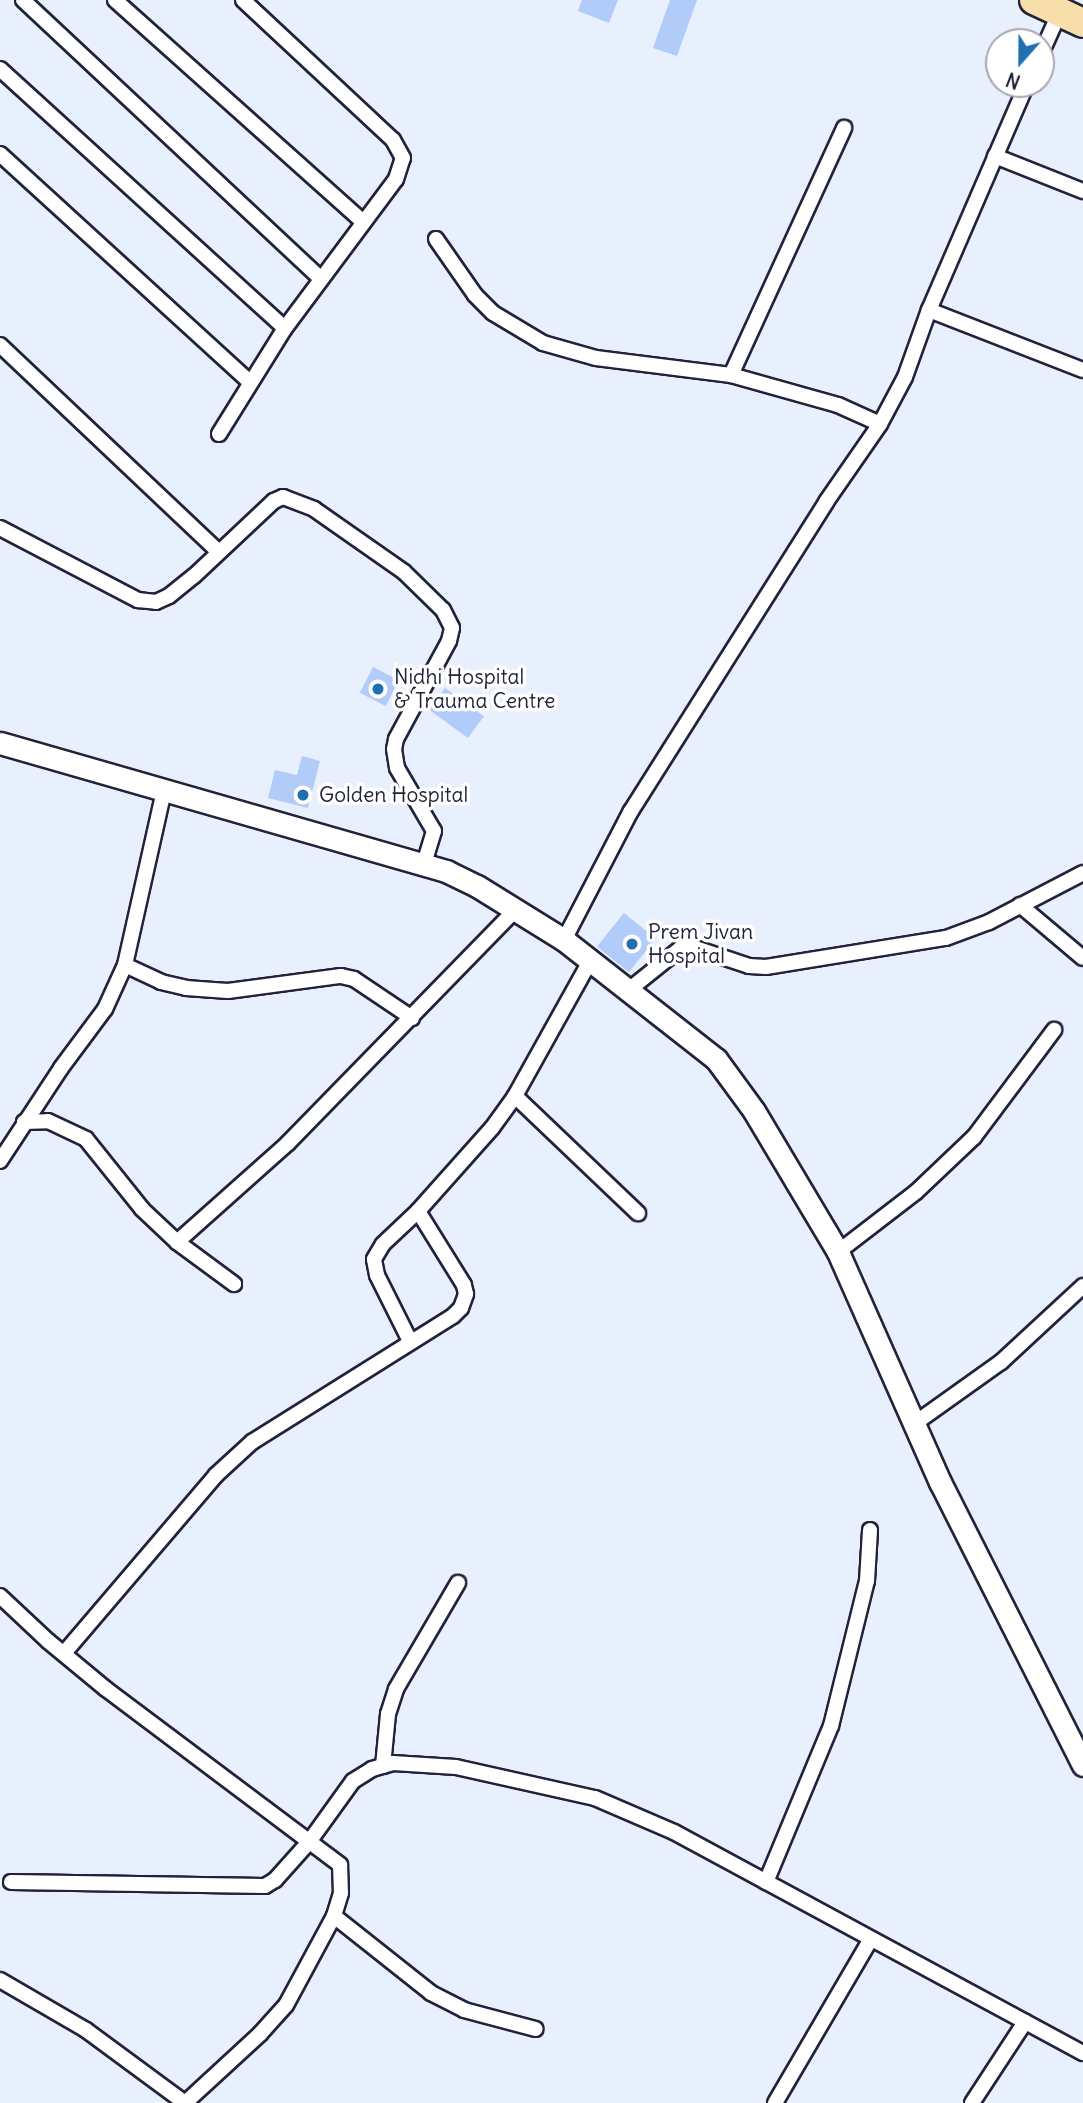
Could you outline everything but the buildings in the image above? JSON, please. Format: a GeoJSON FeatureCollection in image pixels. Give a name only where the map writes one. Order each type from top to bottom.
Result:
{"type":"FeatureCollection","features":[{"type":"Feature","properties":{"kind":"highway"},"geometry":{"type":"LineString","coordinates":[[1034,0],[1075,15]]}},
{"type":"Feature","properties":{"kind":"main road"},"geometry":{"type":"LineString","coordinates":[[0,743],[424,864],[477,886],[564,940],[630,989],[716,1059],[754,1111],[838,1252],[940,1482],[1083,1765]]}},
{"type":"Feature","properties":{"kind":"street"},"geometry":{"type":"LineString","coordinates":[[23,0],[320,278]]}},
{"type":"Feature","properties":{"kind":"street"},"geometry":{"type":"LineString","coordinates":[[115,0],[363,222]]}},
{"type":"Feature","properties":{"kind":"street"},"geometry":{"type":"LineString","coordinates":[[219,434],[285,328],[396,179],[402,158],[400,149],[243,0]]}},
{"type":"Feature","properties":{"kind":"street"},"geometry":{"type":"LineString","coordinates":[[1055,38],[1075,15]]}},
{"type":"Feature","properties":{"kind":"street"},"geometry":{"type":"LineString","coordinates":[[0,69],[285,328]]}},
{"type":"Feature","properties":{"kind":"street"},"geometry":{"type":"LineString","coordinates":[[564,940],[638,799],[826,502],[880,425],[905,377],[929,310],[1021,98]]}},
{"type":"Feature","properties":{"kind":"street"},"geometry":{"type":"LineString","coordinates":[[731,375],[844,128]]}},
{"type":"Feature","properties":{"kind":"street"},"geometry":{"type":"LineString","coordinates":[[0,154],[250,382]]}},
{"type":"Feature","properties":{"kind":"street"},"geometry":{"type":"LineString","coordinates":[[995,156],[1083,191]]}},
{"type":"Feature","properties":{"kind":"street"},"geometry":{"type":"LineString","coordinates":[[436,239],[475,295],[493,313],[543,343],[596,358],[731,375],[838,405],[880,425]]}},
{"type":"Feature","properties":{"kind":"street"},"geometry":{"type":"LineString","coordinates":[[929,310],[1083,370]]}},
{"type":"Feature","properties":{"kind":"street"},"geometry":{"type":"LineString","coordinates":[[0,345],[219,552]]}},
{"type":"Feature","properties":{"kind":"street"},"geometry":{"type":"LineString","coordinates":[[0,528],[138,600],[147,602],[169,596],[274,501],[283,497],[292,498],[404,572],[450,620],[449,640],[396,739],[394,749],[397,768],[434,831],[424,864]]}},
{"type":"Feature","properties":{"kind":"street"},"geometry":{"type":"LineString","coordinates":[[0,1160],[105,1009],[125,965],[164,791]]}},
{"type":"Feature","properties":{"kind":"street"},"geometry":{"type":"LineString","coordinates":[[630,989],[681,948],[689,946],[749,967],[766,967],[946,938],[1083,873]]}},
{"type":"Feature","properties":{"kind":"street"},"geometry":{"type":"LineString","coordinates":[[1020,905],[1083,958]]}},
{"type":"Feature","properties":{"kind":"street"},"geometry":{"type":"LineString","coordinates":[[177,1242],[288,1143],[516,909]]}},
{"type":"Feature","properties":{"kind":"street"},"geometry":{"type":"LineString","coordinates":[[410,1341],[377,1275],[374,1259],[383,1244],[418,1211],[492,1128],[515,1096],[590,961]]}},
{"type":"Feature","properties":{"kind":"street"},"geometry":{"type":"LineString","coordinates":[[125,965],[174,985],[228,991],[341,976],[354,979],[412,1018]]}},
{"type":"Feature","properties":{"kind":"street"},"geometry":{"type":"LineString","coordinates":[[838,1252],[916,1192],[974,1137],[1054,1030]]}},
{"type":"Feature","properties":{"kind":"street"},"geometry":{"type":"LineString","coordinates":[[515,1096],[638,1213]]}},
{"type":"Feature","properties":{"kind":"street"},"geometry":{"type":"LineString","coordinates":[[24,1122],[48,1121],[69,1128],[86,1139],[142,1209],[177,1242],[234,1284]]}},
{"type":"Feature","properties":{"kind":"street"},"geometry":{"type":"LineString","coordinates":[[65,1652],[216,1475],[252,1442],[453,1316],[461,1308],[466,1294],[464,1285],[418,1211]]}},
{"type":"Feature","properties":{"kind":"street"},"geometry":{"type":"LineString","coordinates":[[914,1424],[1001,1362],[1083,1286]]}},
{"type":"Feature","properties":{"kind":"street"},"geometry":{"type":"LineString","coordinates":[[766,1882],[831,1726],[867,1581],[870,1530]]}},
{"type":"Feature","properties":{"kind":"street"},"geometry":{"type":"LineString","coordinates":[[383,1766],[388,1714],[396,1689],[458,1583]]}},
{"type":"Feature","properties":{"kind":"street"},"geometry":{"type":"LineString","coordinates":[[0,1596],[48,1641],[150,1723],[340,1865],[341,1893],[334,1916],[286,2006],[260,2034],[185,2103],[95,2036],[0,1980]]}},
{"type":"Feature","properties":{"kind":"street"},"geometry":{"type":"LineString","coordinates":[[11,1882],[252,1888],[275,1880],[309,1842],[353,1781],[393,1763],[456,1767],[595,1798],[674,1832],[1083,2053]]}},
{"type":"Feature","properties":{"kind":"street"},"geometry":{"type":"LineString","coordinates":[[334,1916],[431,1993],[464,2010],[536,2029]]}},
{"type":"Feature","properties":{"kind":"street"},"geometry":{"type":"LineString","coordinates":[[775,2103],[872,1939]]}},
{"type":"Feature","properties":{"kind":"street"},"geometry":{"type":"LineString","coordinates":[[972,2103],[1025,2022]]}},
{"type":"Feature","properties":{"kind":"place","name":"Nidhi Hospital & Trauma Centre"},"geometry":{"type":"Point","coordinates":[378,689]}},
{"type":"Feature","properties":{"kind":"place","name":"Golden Hospital"},"geometry":{"type":"Point","coordinates":[303,795]}},
{"type":"Feature","properties":{"kind":"place","name":"Prem Jivan Hospital"},"geometry":{"type":"Point","coordinates":[632,944]}}]}
